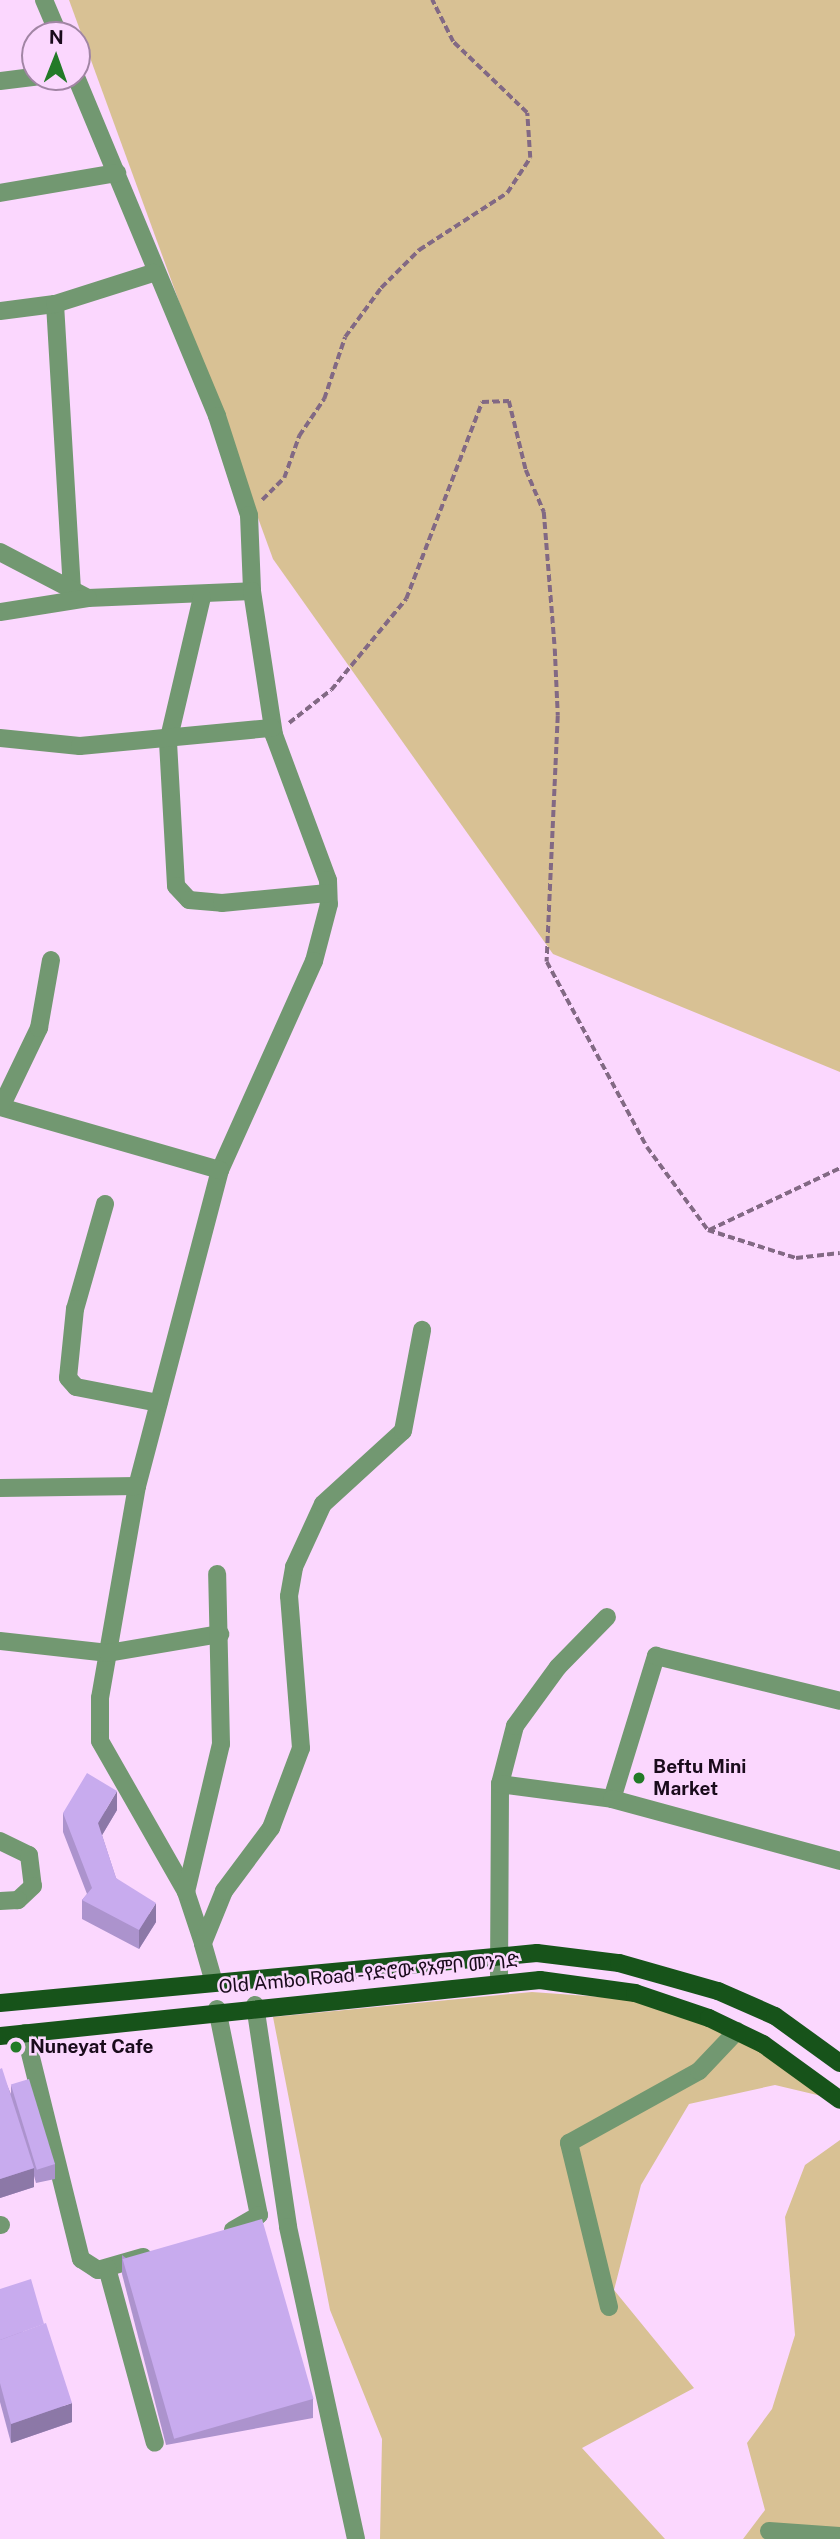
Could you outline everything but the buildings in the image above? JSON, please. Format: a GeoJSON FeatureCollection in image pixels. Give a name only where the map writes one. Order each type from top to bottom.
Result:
{"type":"FeatureCollection","features":[{"type":"Feature","properties":{"kind":"main road","name":"Old Ambo Road -የድሮው የአምቦ መንገድ"},"geometry":{"type":"LineString","coordinates":[[0,2003],[212,1979],[499,1952],[619,1963],[718,1991],[775,2016],[840,2063]]}},
{"type":"Feature","properties":{"kind":"main road","name":"Old Ambo Road -የድሮው የአምቦ መንገድ"},"geometry":{"type":"LineString","coordinates":[[0,2036],[216,2009],[499,1980],[635,1993],[737,2031],[840,2100]]}},
{"type":"Feature","properties":{"kind":"street"},"geometry":{"type":"LineString","coordinates":[[44,0],[53,21]]}},
{"type":"Feature","properties":{"kind":"street"},"geometry":{"type":"LineString","coordinates":[[0,81],[21,79]]}},
{"type":"Feature","properties":{"kind":"street"},"geometry":{"type":"LineString","coordinates":[[82,91],[117,173],[153,273],[217,416],[249,515],[252,591],[273,732],[317,844],[328,893],[314,961],[220,1170],[137,1486],[108,1653],[100,1741],[186,1892],[212,1979]]}},
{"type":"Feature","properties":{"kind":"street"},"geometry":{"type":"LineString","coordinates":[[0,193],[117,173]]}},
{"type":"Feature","properties":{"kind":"street"},"geometry":{"type":"LineString","coordinates":[[0,311],[55,304],[153,273]]}},
{"type":"Feature","properties":{"kind":"street"},"geometry":{"type":"LineString","coordinates":[[55,304],[72,587]]}},
{"type":"Feature","properties":{"kind":"street"},"geometry":{"type":"LineString","coordinates":[[0,552],[72,587],[88,598]]}},
{"type":"Feature","properties":{"kind":"street"},"geometry":{"type":"LineString","coordinates":[[0,612],[88,598],[202,597],[252,591]]}},
{"type":"Feature","properties":{"kind":"street"},"geometry":{"type":"LineString","coordinates":[[202,597],[168,742],[176,886],[189,900],[328,893]]}},
{"type":"Feature","properties":{"kind":"street"},"geometry":{"type":"LineString","coordinates":[[0,738],[80,746],[168,742],[273,732]]}},
{"type":"Feature","properties":{"kind":"street"},"geometry":{"type":"LineString","coordinates":[[51,960],[40,1028],[0,1107],[220,1170]]}},
{"type":"Feature","properties":{"kind":"street"},"geometry":{"type":"LineString","coordinates":[[105,1204],[75,1309],[68,1378],[76,1387],[158,1403]]}},
{"type":"Feature","properties":{"kind":"street"},"geometry":{"type":"LineString","coordinates":[[203,1943],[229,1882],[271,1828],[301,1748],[289,1596],[294,1567],[323,1504],[403,1431],[422,1330]]}},
{"type":"Feature","properties":{"kind":"street"},"geometry":{"type":"LineString","coordinates":[[0,1488],[137,1486]]}},
{"type":"Feature","properties":{"kind":"street"},"geometry":{"type":"LineString","coordinates":[[186,1892],[221,1744],[217,1574]]}},
{"type":"Feature","properties":{"kind":"street"},"geometry":{"type":"LineString","coordinates":[[499,1980],[500,1784],[515,1726],[558,1667],[607,1617]]}},
{"type":"Feature","properties":{"kind":"street"},"geometry":{"type":"LineString","coordinates":[[0,1642],[108,1653],[220,1634]]}},
{"type":"Feature","properties":{"kind":"street"},"geometry":{"type":"LineString","coordinates":[[612,1799],[656,1657],[840,1701]]}},
{"type":"Feature","properties":{"kind":"street"},"geometry":{"type":"LineString","coordinates":[[500,1784],[612,1799],[840,1861]]}},
{"type":"Feature","properties":{"kind":"street"},"geometry":{"type":"LineString","coordinates":[[0,1841],[29,1855],[33,1886],[18,1899],[0,1901]]}},
{"type":"Feature","properties":{"kind":"street"},"geometry":{"type":"LineString","coordinates":[[255,2005],[288,2227],[356,2539]]}},
{"type":"Feature","properties":{"kind":"street"},"geometry":{"type":"LineString","coordinates":[[208,2238],[246,2227],[258,2215],[216,2009]]}},
{"type":"Feature","properties":{"kind":"street"},"geometry":{"type":"LineString","coordinates":[[610,2307],[569,2143],[699,2071],[737,2031]]}},
{"type":"Feature","properties":{"kind":"street"},"geometry":{"type":"LineString","coordinates":[[25,2033],[81,2259],[87,2267],[107,2268],[158,2253]]}},
{"type":"Feature","properties":{"kind":"street"},"geometry":{"type":"LineString","coordinates":[[107,2268],[155,2443]]}},
{"type":"Feature","properties":{"kind":"street"},"geometry":{"type":"LineString","coordinates":[[769,2531],[840,2536]]}},
{"type":"Feature","properties":{"kind":"path"},"geometry":{"type":"LineString","coordinates":[[249,515],[284,478],[299,436],[324,399],[345,337],[381,288],[419,250],[507,193],[530,158],[527,114],[453,42],[432,0]]}},
{"type":"Feature","properties":{"kind":"path"},"geometry":{"type":"LineString","coordinates":[[273,732],[331,690],[406,599],[482,402],[509,401],[526,470],[544,512],[555,649],[558,716],[547,962],[646,1147],[708,1230],[796,1258],[840,1253]]}},
{"type":"Feature","properties":{"kind":"path"},"geometry":{"type":"LineString","coordinates":[[708,1230],[840,1168]]}},
{"type":"Feature","properties":{"kind":"shaded area"},"geometry":{"type":"Polygon","coordinates":[[[69,0],[840,0],[840,1072],[553,954],[273,559],[91,60],[91,21],[77,21],[69,0]]]}},
{"type":"Feature","properties":{"kind":"shaded area"},"geometry":{"type":"Polygon","coordinates":[[[532,1992],[643,2000],[762,2047],[834,2099],[775,2085],[689,2104],[641,2185],[614,2290],[694,2388],[582,2448],[665,2539],[380,2539],[382,2439],[330,2310],[273,2017],[532,1992]]]}},
{"type":"Feature","properties":{"kind":"shaded area"},"geometry":{"type":"Polygon","coordinates":[[[840,2140],[840,2539],[743,2539],[765,2510],[747,2443],[772,2409],[795,2335],[785,2217],[805,2165],[840,2140]]]}},
{"type":"Feature","properties":{"kind":"place","name":"Beftu Mini Market"},"geometry":{"type":"Point","coordinates":[639,1778]}},
{"type":"Feature","properties":{"kind":"place","name":"Nuneyat Cafe"},"geometry":{"type":"Point","coordinates":[16,2047]}}]}
